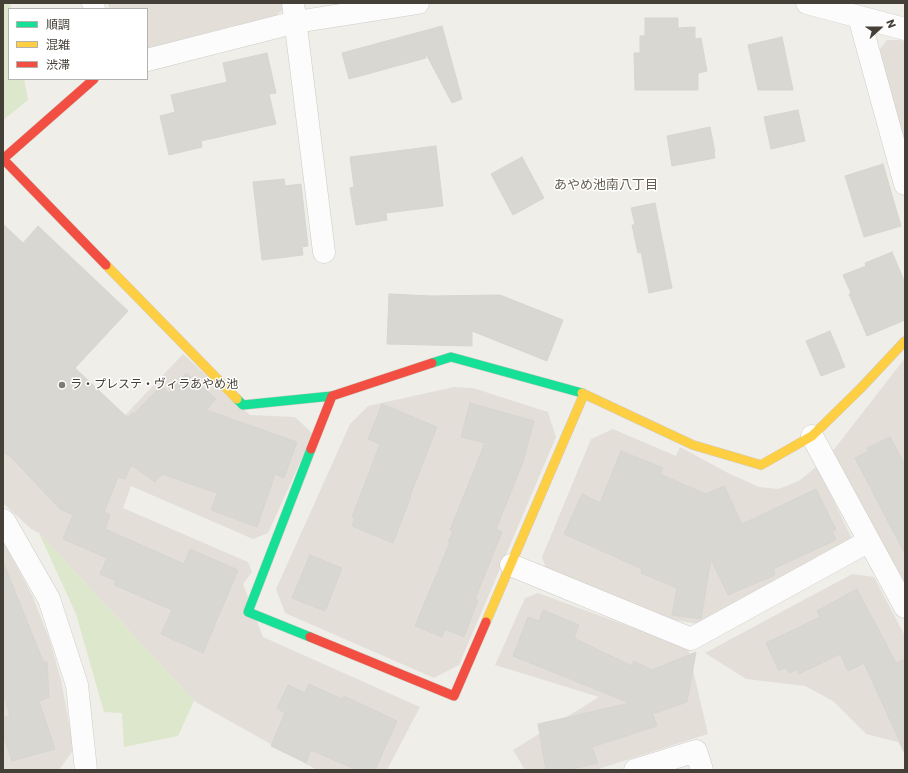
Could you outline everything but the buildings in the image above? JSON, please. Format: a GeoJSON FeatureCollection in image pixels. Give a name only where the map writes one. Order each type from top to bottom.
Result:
{"type":"FeatureCollection","features":[{"type":"Feature","properties":{"kind":"street"},"geometry":{"type":"LineString","coordinates":[[148,60],[295,13],[418,3]]}},
{"type":"Feature","properties":{"kind":"street"},"geometry":{"type":"LineString","coordinates":[[807,3],[905,29]]}},
{"type":"Feature","properties":{"kind":"street"},"geometry":{"type":"LineString","coordinates":[[295,13],[324,252]]}},
{"type":"Feature","properties":{"kind":"street"},"geometry":{"type":"LineString","coordinates":[[859,17],[905,184]]}},
{"type":"Feature","properties":{"kind":"street"},"geometry":{"type":"LineString","coordinates":[[93,80],[3,159],[243,405],[332,396],[451,357],[584,394],[693,444],[760,465],[812,436],[861,388],[905,341]]}},
{"type":"Feature","properties":{"kind":"street"},"geometry":{"type":"LineString","coordinates":[[332,396],[248,612],[454,696],[584,394]]}},
{"type":"Feature","properties":{"kind":"street"},"geometry":{"type":"LineString","coordinates":[[812,436],[905,607]]}},
{"type":"Feature","properties":{"kind":"street"},"geometry":{"type":"LineString","coordinates":[[3,520],[6,522],[49,599],[77,685],[86,770]]}},
{"type":"Feature","properties":{"kind":"street"},"geometry":{"type":"LineString","coordinates":[[511,565],[691,639],[870,541]]}},
{"type":"Feature","properties":{"kind":"street"},"geometry":{"type":"LineString","coordinates":[[635,770],[696,751],[702,770]]}},
{"type":"Feature","properties":{"kind":"shaded area"},"geometry":{"type":"Polygon","coordinates":[[[108,3],[283,3],[284,9],[275,16],[148,49],[148,8],[109,8],[108,3]]]}},
{"type":"Feature","properties":{"kind":"shaded area"},"geometry":{"type":"Polygon","coordinates":[[[887,40],[905,41],[905,148],[879,50],[887,40]]]}},
{"type":"Feature","properties":{"kind":"shaded area"},"geometry":{"type":"Polygon","coordinates":[[[183,354],[250,415],[295,417],[313,434],[268,533],[253,539],[131,486],[123,508],[248,562],[252,572],[243,584],[263,637],[420,707],[387,770],[317,770],[194,701],[39,533],[31,529],[3,503],[3,386],[114,427],[183,354]]]}},
{"type":"Feature","properties":{"kind":"shaded area"},"geometry":{"type":"Polygon","coordinates":[[[905,358],[905,591],[832,452],[905,358]]]}},
{"type":"Feature","properties":{"kind":"shaded area"},"geometry":{"type":"Polygon","coordinates":[[[454,387],[473,388],[548,412],[556,437],[459,665],[434,678],[285,613],[276,589],[350,424],[368,406],[454,387]]]}},
{"type":"Feature","properties":{"kind":"shaded area"},"geometry":{"type":"Polygon","coordinates":[[[613,429],[676,456],[680,447],[728,473],[759,487],[778,489],[799,481],[817,466],[854,543],[703,625],[660,617],[546,569],[542,557],[591,439],[613,429]]]}},
{"type":"Feature","properties":{"kind":"shaded area"},"geometry":{"type":"Polygon","coordinates":[[[3,542],[33,597],[50,641],[61,680],[74,749],[59,770],[3,770],[3,542]]]}},
{"type":"Feature","properties":{"kind":"shaded area"},"geometry":{"type":"Polygon","coordinates":[[[852,574],[874,577],[905,636],[905,755],[898,742],[866,734],[833,701],[805,686],[746,679],[705,653],[852,574]]]}},
{"type":"Feature","properties":{"kind":"shaded area"},"geometry":{"type":"Polygon","coordinates":[[[538,593],[688,648],[708,734],[595,770],[525,770],[513,750],[599,697],[495,665],[525,598],[538,593]]]}},
{"type":"Feature","properties":{"kind":"green space"},"geometry":{"type":"Polygon","coordinates":[[[3,3],[10,3],[11,8],[8,8],[8,80],[24,80],[28,100],[3,120],[3,3]]]}},
{"type":"Feature","properties":{"kind":"green space"},"geometry":{"type":"Polygon","coordinates":[[[39,533],[194,701],[178,736],[124,747],[122,713],[104,712],[76,614],[39,533]]]}},
{"type":"Feature","properties":{"kind":"traffic: fast"},"geometry":{"type":"LineString","coordinates":[[432,363],[451,357],[582,393]]}},
{"type":"Feature","properties":{"kind":"traffic: fast"},"geometry":{"type":"LineString","coordinates":[[237,399],[243,405],[332,396]]}},
{"type":"Feature","properties":{"kind":"traffic: fast"},"geometry":{"type":"LineString","coordinates":[[310,637],[248,612],[311,449]]}},
{"type":"Feature","properties":{"kind":"traffic: slow"},"geometry":{"type":"LineString","coordinates":[[106,265],[237,399]]}},
{"type":"Feature","properties":{"kind":"traffic: slow"},"geometry":{"type":"LineString","coordinates":[[582,393],[693,445],[761,465],[812,436],[861,388],[905,341]]}},
{"type":"Feature","properties":{"kind":"traffic: slow"},"geometry":{"type":"LineString","coordinates":[[486,622],[584,394]]}},
{"type":"Feature","properties":{"kind":"traffic: jam"},"geometry":{"type":"LineString","coordinates":[[93,80],[3,159],[106,265]]}},
{"type":"Feature","properties":{"kind":"traffic: jam"},"geometry":{"type":"LineString","coordinates":[[311,449],[332,396],[432,363]]}},
{"type":"Feature","properties":{"kind":"traffic: jam"},"geometry":{"type":"LineString","coordinates":[[310,637],[454,696],[486,622]]}},
{"type":"Feature","properties":{"kind":"place","name":"ラ・プレステ・ヴィラあやめ池"},"geometry":{"type":"Point","coordinates":[62,385]}},
{"type":"Feature","properties":{"kind":"district","name":"あやめ池南八丁目"},"geometry":{"type":"Point","coordinates":[606,186]}}]}
